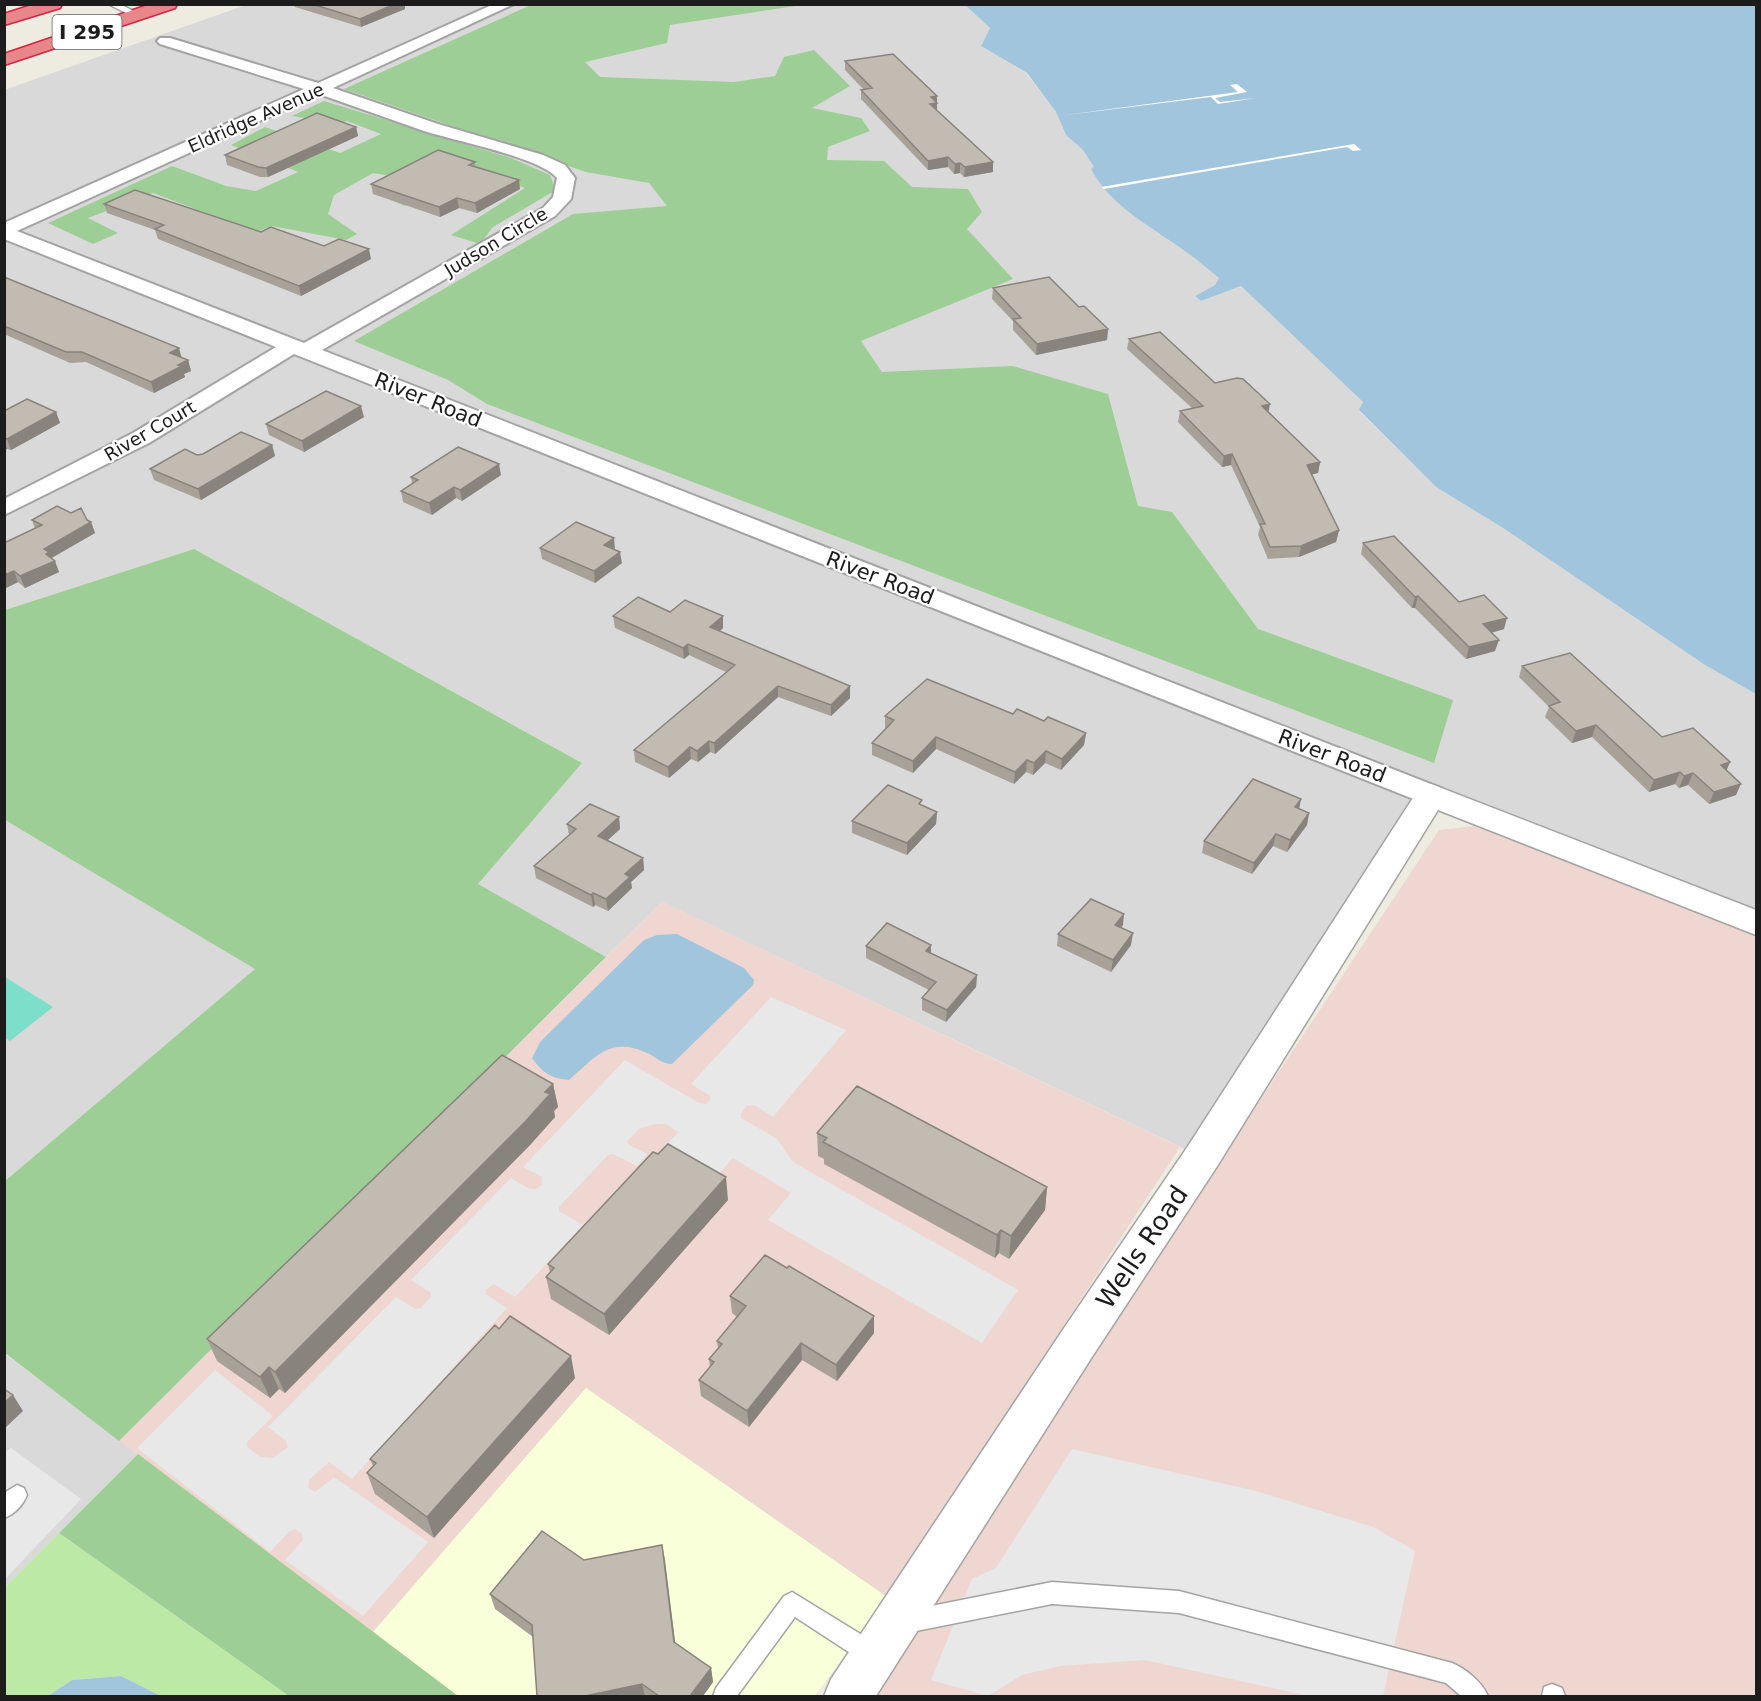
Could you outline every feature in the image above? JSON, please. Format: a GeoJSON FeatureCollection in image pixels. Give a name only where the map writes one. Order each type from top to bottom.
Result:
{"type":"FeatureCollection","features":[{"type":"Feature","properties":{"kind":"highway","name":"I 295"},"geometry":{"type":"LineString","coordinates":[[4,20],[54,4]]}},
{"type":"Feature","properties":{"kind":"highway","name":"I 295"},"geometry":{"type":"LineString","coordinates":[[4,60],[169,4]]}},
{"type":"Feature","properties":{"kind":"street","name":"Eldridge Avenue"},"geometry":{"type":"LineString","coordinates":[[4,231],[507,4]]}},
{"type":"Feature","properties":{"kind":"street"},"geometry":{"type":"LineString","coordinates":[[165,41],[321,89]]}},
{"type":"Feature","properties":{"kind":"street","name":"Judson Circle"},"geometry":{"type":"LineString","coordinates":[[298,349],[549,212],[562,199],[566,187],[566,178],[559,169],[537,159],[432,128],[321,89]]}},
{"type":"Feature","properties":{"kind":"street","name":"River Road"},"geometry":{"type":"LineString","coordinates":[[4,231],[1756,923]]}},
{"type":"Feature","properties":{"kind":"street","name":"River Court"},"geometry":{"type":"LineString","coordinates":[[4,508],[141,438],[298,349]]}},
{"type":"Feature","properties":{"kind":"street","name":"Wells Road"},"geometry":{"type":"LineString","coordinates":[[848,1696],[1202,1157],[1431,795]]}},
{"type":"Feature","properties":{"kind":"lane"},"geometry":{"type":"LineString","coordinates":[[112,4],[137,15]]}},
{"type":"Feature","properties":{"kind":"lane"},"geometry":{"type":"LineString","coordinates":[[724,1696],[792,1603],[885,1640],[1052,1593],[1179,1602],[1452,1674],[1477,1696]]}},
{"type":"Feature","properties":{"kind":"shaded area"},"geometry":{"type":"Polygon","coordinates":[[[246,5],[965,5],[990,28],[981,46],[1026,73],[1056,112],[1066,135],[1083,150],[1095,168],[1091,169],[1219,278],[1215,285],[1195,296],[1201,301],[1241,286],[1363,402],[1359,411],[1436,487],[1503,528],[1705,665],[1756,694],[1756,923],[1431,795],[1202,1157],[662,902],[606,957],[477,884],[582,763],[194,549],[5,610],[4,90],[246,5]]]}},
{"type":"Feature","properties":{"kind":"shaded area"},"geometry":{"type":"Polygon","coordinates":[[[965,5],[1756,5],[1756,694],[1705,665],[1503,528],[1436,487],[1359,410],[1363,402],[1241,286],[1201,301],[1195,296],[1215,285],[1219,278],[1110,196],[1091,169],[1094,167],[1083,150],[1066,135],[1056,112],[1027,73],[981,46],[990,28],[965,5]]]}},
{"type":"Feature","properties":{"kind":"shaded area"},"geometry":{"type":"Polygon","coordinates":[[[5,820],[256,969],[5,1182],[5,820]]]}},
{"type":"Feature","properties":{"kind":"shaded area"},"geometry":{"type":"Polygon","coordinates":[[[1474,826],[1756,934],[1756,1696],[873,1696],[954,1562],[1439,830],[1474,826]]]}},
{"type":"Feature","properties":{"kind":"shaded area"},"geometry":{"type":"Polygon","coordinates":[[[662,902],[1180,1147],[887,1597],[586,1388],[373,1632],[119,1441],[662,902]]]}},
{"type":"Feature","properties":{"kind":"shaded area"},"geometry":{"type":"Polygon","coordinates":[[[677,934],[744,968],[754,980],[753,985],[672,1064],[634,1048],[623,1047],[604,1052],[569,1080],[547,1074],[532,1058],[540,1042],[644,940],[657,935],[677,934]]]}},
{"type":"Feature","properties":{"kind":"shaded area"},"geometry":{"type":"Polygon","coordinates":[[[5,977],[53,1007],[10,1041],[5,1038],[5,977]]]}},
{"type":"Feature","properties":{"kind":"shaded area"},"geometry":{"type":"Polygon","coordinates":[[[771,997],[846,1030],[773,1117],[754,1105],[746,1106],[741,1118],[777,1139],[793,1162],[1018,1290],[982,1343],[768,1220],[791,1193],[733,1158],[713,1180],[663,1149],[678,1132],[666,1124],[654,1124],[639,1129],[627,1141],[628,1144],[647,1154],[637,1166],[613,1154],[608,1155],[559,1207],[559,1211],[583,1225],[515,1297],[494,1284],[486,1290],[486,1294],[507,1308],[352,1479],[329,1462],[309,1480],[308,1487],[315,1492],[334,1477],[428,1542],[363,1616],[285,1560],[303,1540],[302,1534],[295,1529],[289,1532],[270,1552],[137,1448],[215,1370],[273,1416],[247,1442],[247,1447],[261,1457],[273,1458],[288,1447],[286,1441],[268,1427],[396,1297],[415,1309],[421,1308],[431,1297],[431,1293],[411,1280],[511,1178],[528,1188],[536,1189],[542,1185],[542,1177],[523,1167],[625,1060],[699,1103],[706,1104],[710,1096],[691,1084],[771,997]]]}},
{"type":"Feature","properties":{"kind":"shaded area"},"geometry":{"type":"Polygon","coordinates":[[[4,1353],[138,1454],[5,1587],[4,1587],[4,1353]]]}},
{"type":"Feature","properties":{"kind":"shaded area"},"geometry":{"type":"Polygon","coordinates":[[[586,1388],[887,1597],[815,1696],[458,1696],[373,1632],[586,1388]]]}},
{"type":"Feature","properties":{"kind":"shaded area"},"geometry":{"type":"Polygon","coordinates":[[[11,1448],[81,1499],[5,1579],[4,1453],[11,1448]]]}},
{"type":"Feature","properties":{"kind":"shaded area"},"geometry":{"type":"Polygon","coordinates":[[[1072,1449],[1256,1491],[1373,1527],[1415,1551],[1383,1696],[1308,1696],[1145,1660],[1060,1666],[1022,1675],[988,1696],[931,1680],[972,1579],[996,1568],[1072,1449]]]}},
{"type":"Feature","properties":{"kind":"shaded area"},"geometry":{"type":"Polygon","coordinates":[[[121,1676],[161,1696],[48,1696],[72,1680],[121,1676]]]}},
{"type":"Feature","properties":{"kind":"green space"},"geometry":{"type":"Polygon","coordinates":[[[531,5],[802,5],[670,25],[667,43],[585,62],[600,77],[734,82],[775,76],[784,57],[814,50],[850,86],[812,108],[861,118],[870,131],[828,147],[827,160],[884,161],[912,187],[968,189],[982,212],[967,229],[1013,279],[861,341],[882,372],[1013,366],[1108,394],[1138,506],[1172,512],[1258,629],[1453,700],[1434,763],[487,404],[448,380],[354,341],[573,214],[667,206],[649,183],[586,172],[344,89],[531,5]]]}},
{"type":"Feature","properties":{"kind":"green space"},"geometry":{"type":"Polygon","coordinates":[[[324,101],[511,158],[550,175],[556,190],[493,227],[480,244],[451,235],[525,188],[438,158],[457,186],[405,206],[380,195],[396,177],[373,173],[334,195],[328,214],[357,234],[346,240],[272,226],[256,232],[153,193],[88,218],[118,233],[93,244],[48,223],[172,166],[226,186],[256,191],[298,172],[231,145],[265,127],[340,153],[381,134],[347,121],[337,124],[292,116],[324,101]]]}},
{"type":"Feature","properties":{"kind":"green space"},"geometry":{"type":"Polygon","coordinates":[[[194,549],[582,763],[478,884],[606,957],[119,1441],[5,1353],[4,1182],[255,969],[5,820],[5,610],[194,549]]]}},
{"type":"Feature","properties":{"kind":"green space"},"geometry":{"type":"Polygon","coordinates":[[[138,1454],[458,1696],[289,1696],[59,1533],[138,1454]]]}},
{"type":"Feature","properties":{"kind":"green space"},"geometry":{"type":"Polygon","coordinates":[[[59,1533],[289,1696],[161,1696],[121,1676],[72,1680],[48,1696],[5,1696],[5,1587],[59,1533]]]}},
{"type":"Feature","properties":{"kind":"pier"},"geometry":{"type":"Polygon","coordinates":[[[1237,84],[1247,92],[1215,98],[1220,102],[1256,98],[1218,104],[1211,97],[1058,116],[1238,92],[1230,85],[1237,84]]]}},
{"type":"Feature","properties":{"kind":"pier"},"geometry":{"type":"Polygon","coordinates":[[[1354,144],[1361,150],[1353,151],[1347,147],[1104,189],[1101,187],[1354,144]]]}},
{"type":"Feature","properties":{"kind":"building"},"geometry":{"type":"Polygon","coordinates":[[[312,4],[395,4],[360,19],[312,4]]]}},
{"type":"Feature","properties":{"kind":"building"},"geometry":{"type":"Polygon","coordinates":[[[893,54],[937,96],[931,97],[937,103],[930,104],[993,162],[965,167],[960,163],[955,164],[948,157],[928,161],[861,90],[872,88],[845,61],[893,54]]]}},
{"type":"Feature","properties":{"kind":"building"},"geometry":{"type":"Polygon","coordinates":[[[317,113],[356,127],[266,168],[225,155],[317,113]]]}},
{"type":"Feature","properties":{"kind":"building"},"geometry":{"type":"Polygon","coordinates":[[[438,150],[475,162],[469,165],[519,180],[475,203],[457,198],[439,207],[371,184],[438,150]]]}},
{"type":"Feature","properties":{"kind":"building"},"geometry":{"type":"Polygon","coordinates":[[[135,190],[261,232],[271,227],[324,246],[339,239],[369,249],[299,286],[155,229],[164,225],[104,204],[135,190]]]}},
{"type":"Feature","properties":{"kind":"building"},"geometry":{"type":"Polygon","coordinates":[[[4,277],[179,348],[170,353],[188,360],[178,365],[182,366],[151,382],[82,352],[66,352],[4,326],[4,277]]]}},
{"type":"Feature","properties":{"kind":"building"},"geometry":{"type":"Polygon","coordinates":[[[1049,277],[1079,307],[1084,306],[1108,329],[1037,344],[1013,319],[1021,318],[993,288],[1049,277]]]}},
{"type":"Feature","properties":{"kind":"building"},"geometry":{"type":"Polygon","coordinates":[[[1160,332],[1215,383],[1237,378],[1243,379],[1270,404],[1262,406],[1320,462],[1307,465],[1339,530],[1301,546],[1270,547],[1260,524],[1265,524],[1232,454],[1224,456],[1180,411],[1203,406],[1129,339],[1160,332]]]}},
{"type":"Feature","properties":{"kind":"building"},"geometry":{"type":"Polygon","coordinates":[[[326,391],[361,406],[302,441],[266,424],[326,391]]]}},
{"type":"Feature","properties":{"kind":"building"},"geometry":{"type":"Polygon","coordinates":[[[27,399],[56,412],[7,439],[4,438],[4,411],[27,399]]]}},
{"type":"Feature","properties":{"kind":"building"},"geometry":{"type":"Polygon","coordinates":[[[241,432],[272,445],[198,489],[150,469],[185,449],[197,455],[203,454],[241,432]]]}},
{"type":"Feature","properties":{"kind":"building"},"geometry":{"type":"Polygon","coordinates":[[[458,447],[499,464],[460,490],[454,487],[429,503],[401,491],[418,480],[411,477],[458,447]]]}},
{"type":"Feature","properties":{"kind":"building"},"geometry":{"type":"Polygon","coordinates":[[[57,506],[71,513],[81,508],[87,520],[91,522],[44,549],[49,552],[46,554],[55,561],[20,576],[14,571],[4,575],[4,543],[42,525],[32,520],[57,506]]]}},
{"type":"Feature","properties":{"kind":"building"},"geometry":{"type":"Polygon","coordinates":[[[576,522],[614,538],[604,545],[620,552],[594,571],[540,548],[576,522]]]}},
{"type":"Feature","properties":{"kind":"building"},"geometry":{"type":"Polygon","coordinates":[[[1394,536],[1459,602],[1484,595],[1507,618],[1483,624],[1499,640],[1469,647],[1418,596],[1415,597],[1363,543],[1394,536]]]}},
{"type":"Feature","properties":{"kind":"building"},"geometry":{"type":"Polygon","coordinates":[[[638,597],[670,612],[685,600],[723,616],[710,627],[850,686],[831,705],[778,686],[714,743],[709,741],[697,751],[690,747],[668,767],[634,750],[735,665],[688,644],[683,648],[613,616],[638,597]]]}},
{"type":"Feature","properties":{"kind":"building"},"geometry":{"type":"Polygon","coordinates":[[[1570,653],[1662,737],[1693,728],[1730,762],[1721,765],[1741,784],[1714,792],[1693,773],[1684,776],[1680,772],[1654,780],[1596,725],[1576,731],[1549,706],[1560,702],[1522,666],[1570,653]]]}},
{"type":"Feature","properties":{"kind":"building"},"geometry":{"type":"Polygon","coordinates":[[[927,679],[1013,714],[1017,709],[1044,721],[1048,717],[1086,733],[1062,759],[1046,751],[1034,763],[1027,760],[1015,772],[936,737],[913,761],[872,743],[894,720],[885,716],[927,679]]]}},
{"type":"Feature","properties":{"kind":"building"},"geometry":{"type":"Polygon","coordinates":[[[1253,779],[1301,799],[1295,807],[1309,813],[1290,840],[1276,834],[1254,863],[1204,841],[1253,779]]]}},
{"type":"Feature","properties":{"kind":"building"},"geometry":{"type":"Polygon","coordinates":[[[888,785],[922,800],[919,804],[937,812],[907,843],[852,821],[888,785]]]}},
{"type":"Feature","properties":{"kind":"building"},"geometry":{"type":"Polygon","coordinates":[[[590,804],[619,817],[598,836],[643,858],[625,874],[630,877],[606,899],[593,893],[591,895],[534,866],[576,829],[567,824],[590,804]]]}},
{"type":"Feature","properties":{"kind":"building"},"geometry":{"type":"Polygon","coordinates":[[[1091,899],[1124,914],[1115,925],[1133,933],[1113,960],[1058,934],[1091,899]]]}},
{"type":"Feature","properties":{"kind":"building"},"geometry":{"type":"Polygon","coordinates":[[[887,923],[931,945],[926,951],[977,975],[947,1010],[922,998],[936,982],[866,946],[887,923]]]}},
{"type":"Feature","properties":{"kind":"building"},"geometry":{"type":"Polygon","coordinates":[[[502,1055],[553,1084],[545,1092],[550,1094],[525,1122],[275,1372],[269,1367],[260,1377],[207,1339],[502,1055]]]}},
{"type":"Feature","properties":{"kind":"building"},"geometry":{"type":"Polygon","coordinates":[[[857,1086],[1047,1187],[1011,1236],[1001,1230],[997,1235],[823,1142],[827,1138],[817,1133],[857,1086]]]}},
{"type":"Feature","properties":{"kind":"building"},"geometry":{"type":"Polygon","coordinates":[[[668,1144],[726,1177],[604,1314],[546,1277],[554,1268],[548,1264],[653,1152],[658,1154],[668,1144]]]}},
{"type":"Feature","properties":{"kind":"building"},"geometry":{"type":"Polygon","coordinates":[[[765,1255],[787,1268],[789,1266],[874,1316],[836,1365],[801,1343],[747,1411],[699,1380],[714,1362],[709,1359],[722,1344],[717,1341],[746,1306],[730,1296],[765,1255]]]}},
{"type":"Feature","properties":{"kind":"building"},"geometry":{"type":"Polygon","coordinates":[[[510,1316],[571,1356],[427,1517],[367,1473],[376,1463],[370,1459],[495,1325],[499,1329],[510,1316]]]}},
{"type":"Feature","properties":{"kind":"building"},"geometry":{"type":"Polygon","coordinates":[[[4,1389],[13,1395],[4,1403],[4,1389]]]}},
{"type":"Feature","properties":{"kind":"building"},"geometry":{"type":"Polygon","coordinates":[[[542,1531],[584,1560],[662,1545],[674,1642],[711,1668],[690,1696],[659,1696],[642,1684],[585,1696],[537,1696],[532,1625],[490,1594],[542,1531]]]}}]}
